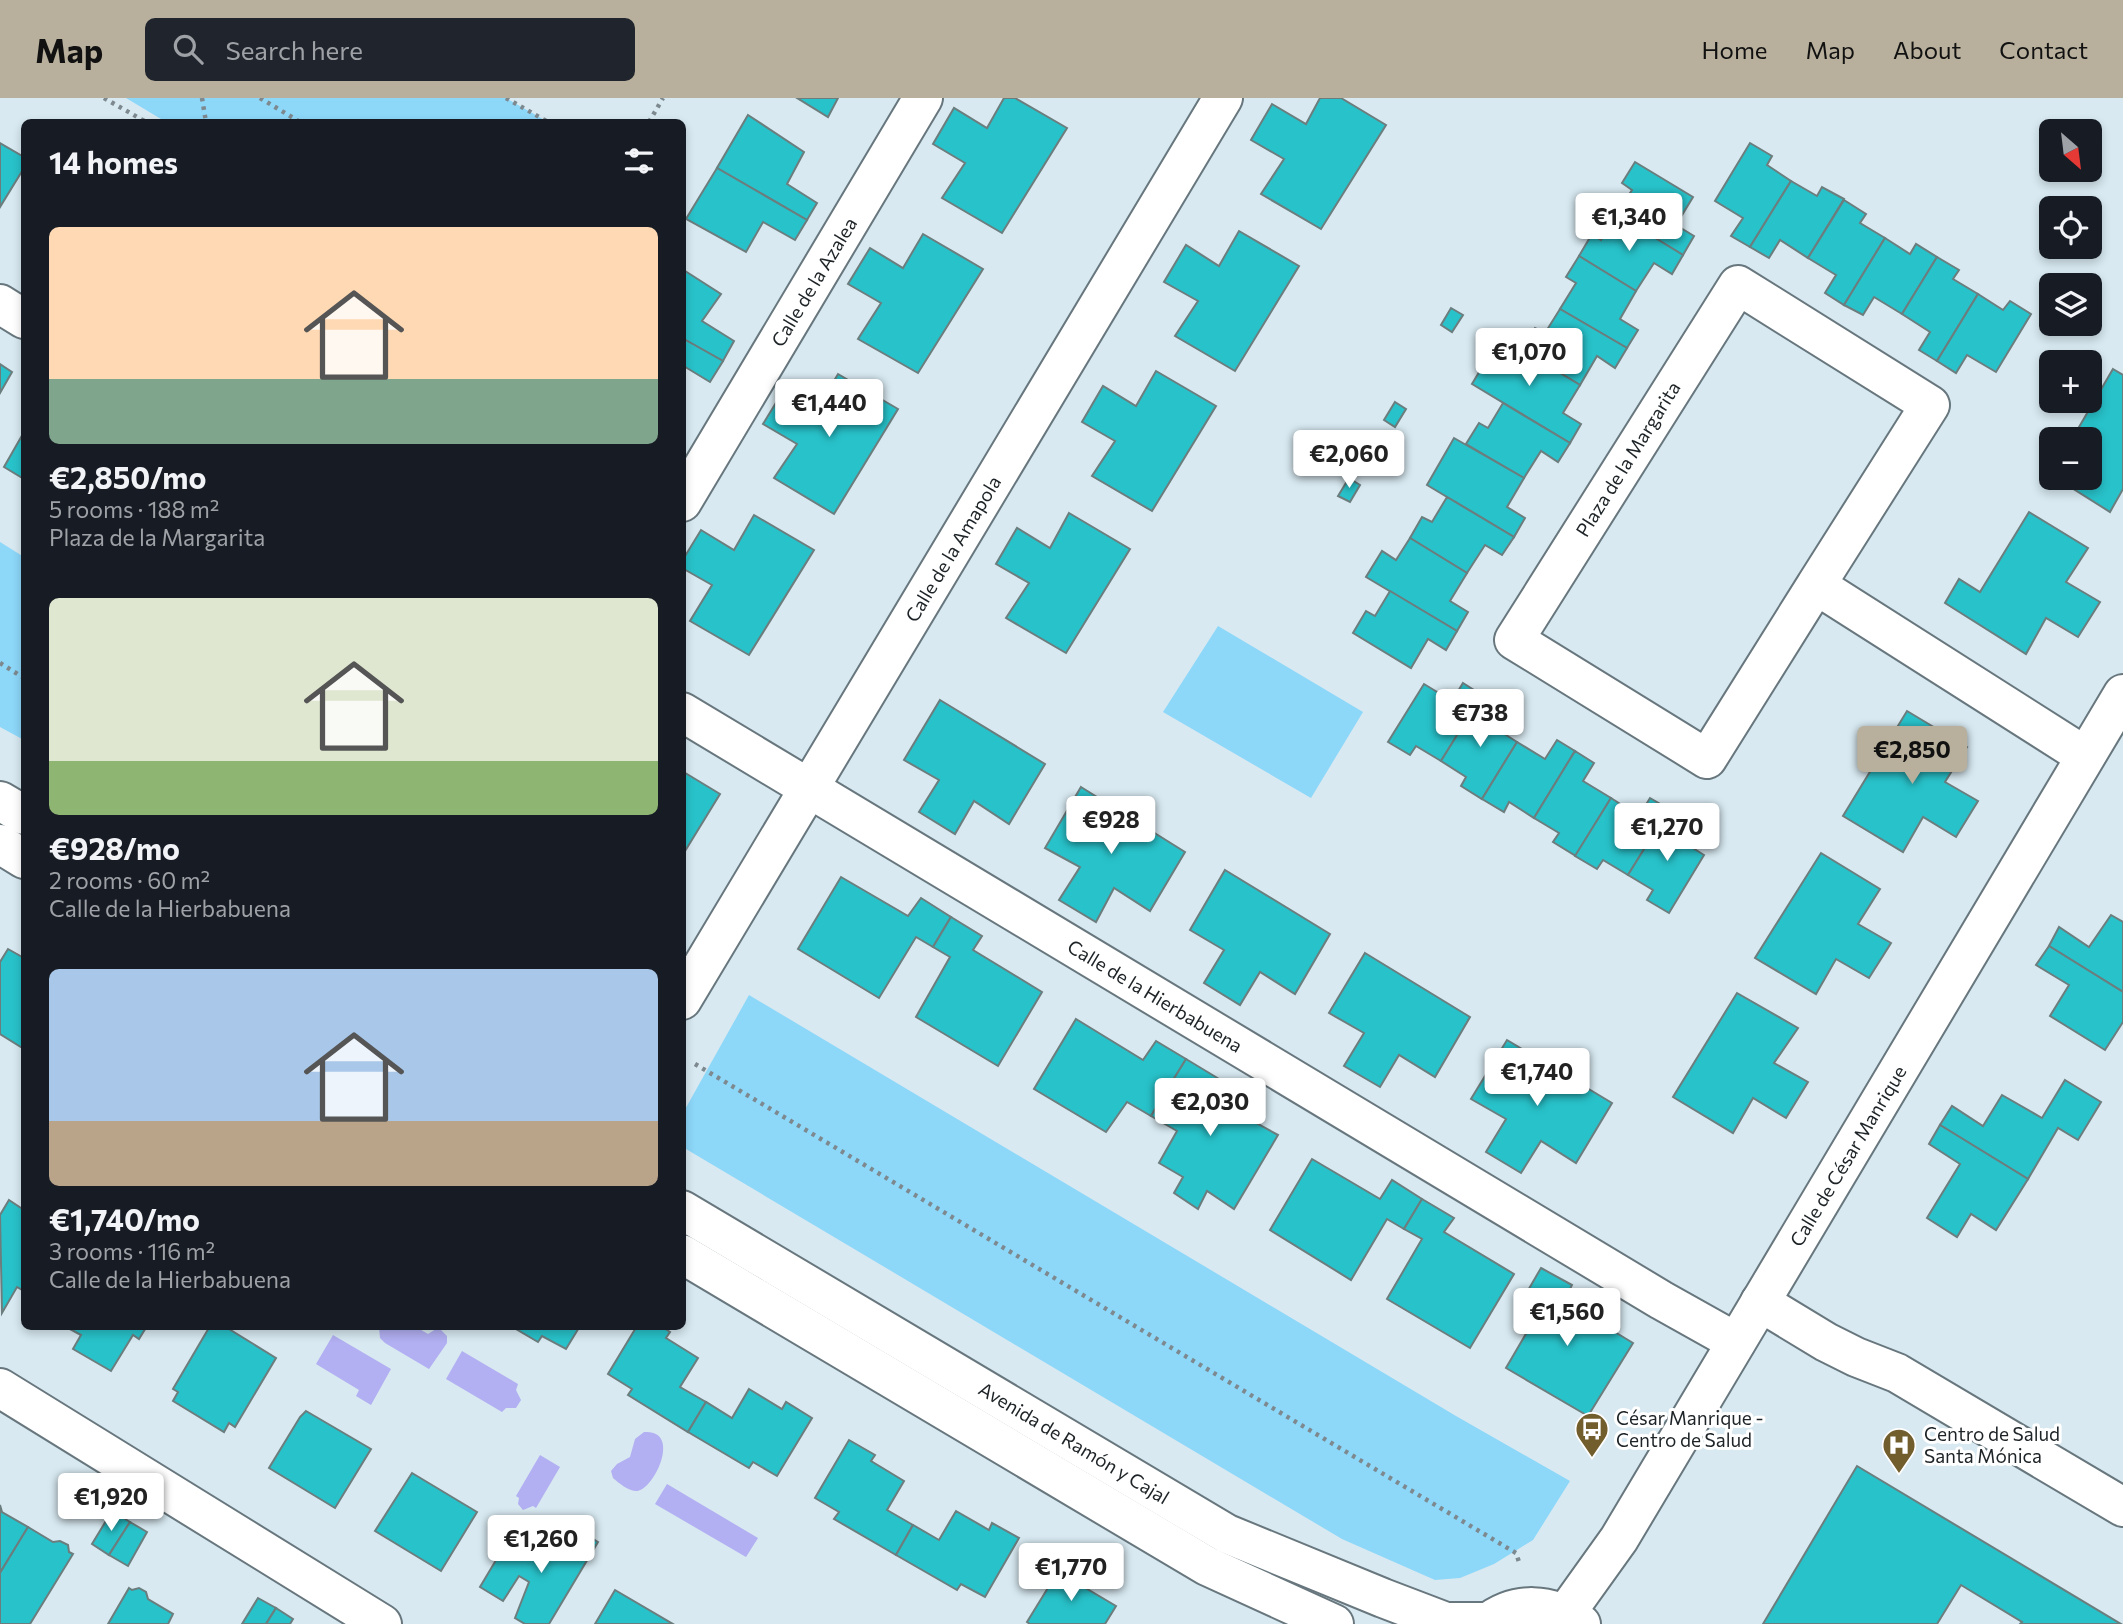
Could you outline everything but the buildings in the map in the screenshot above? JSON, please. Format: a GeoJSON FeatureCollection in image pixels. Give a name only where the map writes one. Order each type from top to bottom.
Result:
{"type":"FeatureCollection","features":[{"type":"Feature","properties":{"kind":"street","name":"Calle de la Azalea"},"geometry":{"type":"LineString","coordinates":[[686,495],[923,98]]}},
{"type":"Feature","properties":{"kind":"street","name":"Calle de la Amapola"},"geometry":{"type":"LineString","coordinates":[[686,993],[1223,98]]}},
{"type":"Feature","properties":{"kind":"street","name":"Plaza de la Margarita"},"geometry":{"type":"LineString","coordinates":[[1738,285],[1930,405],[1816,585],[1707,759],[1514,640],[1738,285]]}},
{"type":"Feature","properties":{"kind":"street"},"geometry":{"type":"LineString","coordinates":[[0,304],[21,316]]}},
{"type":"Feature","properties":{"kind":"street"},"geometry":{"type":"LineString","coordinates":[[1816,585],[2085,756]]}},
{"type":"Feature","properties":{"kind":"street","name":"Calle de César Manrique"},"geometry":{"type":"LineString","coordinates":[[1574,1619],[1619,1539],[2123,694]]}},
{"type":"Feature","properties":{"kind":"street","name":"Calle de la Hierbabuena"},"geometry":{"type":"LineString","coordinates":[[686,714],[1736,1342]]}},
{"type":"Feature","properties":{"kind":"street"},"geometry":{"type":"LineString","coordinates":[[0,801],[21,813]]}},
{"type":"Feature","properties":{"kind":"street"},"geometry":{"type":"LineString","coordinates":[[0,844],[21,857]]}},
{"type":"Feature","properties":{"kind":"street","name":"Avenida de Ramón y Cajal"},"geometry":{"type":"LineString","coordinates":[[686,1212],[1227,1534],[1446,1622],[1487,1623]]}},
{"type":"Feature","properties":{"kind":"street","name":"Avenida de Ramón y Cajal"},"geometry":{"type":"LineString","coordinates":[[686,1256],[1207,1566],[1334,1624]]}},
{"type":"Feature","properties":{"kind":"street"},"geometry":{"type":"LineString","coordinates":[[1760,1302],[1826,1342],[1897,1373],[2123,1507]]}},
{"type":"Feature","properties":{"kind":"street"},"geometry":{"type":"LineString","coordinates":[[5,1394],[382,1624]]}},
{"type":"Feature","properties":{"kind":"street"},"geometry":{"type":"LineString","coordinates":[[1487,1623],[1505,1611],[1526,1606],[1547,1607],[1574,1619]]}},
{"type":"Feature","properties":{"kind":"path"},"geometry":{"type":"LineString","coordinates":[[104,98],[141,119]]}},
{"type":"Feature","properties":{"kind":"path"},"geometry":{"type":"LineString","coordinates":[[202,98],[206,119]]}},
{"type":"Feature","properties":{"kind":"path"},"geometry":{"type":"LineString","coordinates":[[260,98],[295,119]]}},
{"type":"Feature","properties":{"kind":"path"},"geometry":{"type":"LineString","coordinates":[[506,98],[543,119]]}},
{"type":"Feature","properties":{"kind":"path"},"geometry":{"type":"LineString","coordinates":[[651,119],[663,98]]}},
{"type":"Feature","properties":{"kind":"path"},"geometry":{"type":"LineString","coordinates":[[0,663],[21,676]]}},
{"type":"Feature","properties":{"kind":"path"},"geometry":{"type":"LineString","coordinates":[[695,1064],[1516,1553],[1520,1562]]}},
{"type":"Feature","properties":{"kind":"shaded area"},"geometry":{"type":"Polygon","coordinates":[[[126,98],[506,98],[543,119],[161,119],[126,98]]]}},
{"type":"Feature","properties":{"kind":"shaded area"},"geometry":{"type":"Polygon","coordinates":[[[0,542],[21,555],[21,738],[0,727],[0,542]]]}},
{"type":"Feature","properties":{"kind":"shaded area"},"geometry":{"type":"Polygon","coordinates":[[[1218,626],[1363,712],[1311,798],[1163,712],[1218,626]]]}},
{"type":"Feature","properties":{"kind":"shaded area"},"geometry":{"type":"Polygon","coordinates":[[[749,995],[1456,1416],[1570,1481],[1533,1540],[1494,1564],[1460,1578],[1435,1580],[1342,1539],[686,1149],[686,1108],[749,995]]]}},
{"type":"Feature","properties":{"kind":"shaded area"},"geometry":{"type":"Polygon","coordinates":[[[379,1330],[421,1330],[428,1334],[441,1330],[447,1336],[447,1343],[429,1369],[380,1338],[379,1330]]]}},
{"type":"Feature","properties":{"kind":"shaded area"},"geometry":{"type":"Polygon","coordinates":[[[333,1335],[391,1369],[371,1405],[356,1396],[359,1390],[316,1364],[333,1335]]]}},
{"type":"Feature","properties":{"kind":"shaded area"},"geometry":{"type":"Polygon","coordinates":[[[462,1351],[518,1384],[516,1390],[521,1400],[516,1408],[506,1408],[502,1412],[446,1379],[462,1351]]]}},
{"type":"Feature","properties":{"kind":"shaded area"},"geometry":{"type":"Polygon","coordinates":[[[644,1432],[655,1434],[661,1440],[662,1460],[651,1481],[644,1488],[634,1491],[613,1478],[611,1471],[630,1457],[635,1439],[644,1432]]]}},
{"type":"Feature","properties":{"kind":"shaded area"},"geometry":{"type":"Polygon","coordinates":[[[540,1455],[560,1467],[536,1508],[533,1506],[523,1510],[516,1496],[540,1455]]]}},
{"type":"Feature","properties":{"kind":"shaded area"},"geometry":{"type":"Polygon","coordinates":[[[667,1484],[758,1538],[746,1557],[655,1504],[667,1484]]]}},
{"type":"Feature","properties":{"kind":"place","name":"César Manrique - Centro de Salud"},"geometry":{"type":"Point","coordinates":[1592,1459]}},
{"type":"Feature","properties":{"kind":"place","name":"Centro de Salud Santa Mónica"},"geometry":{"type":"Point","coordinates":[1899,1475]}}]}
